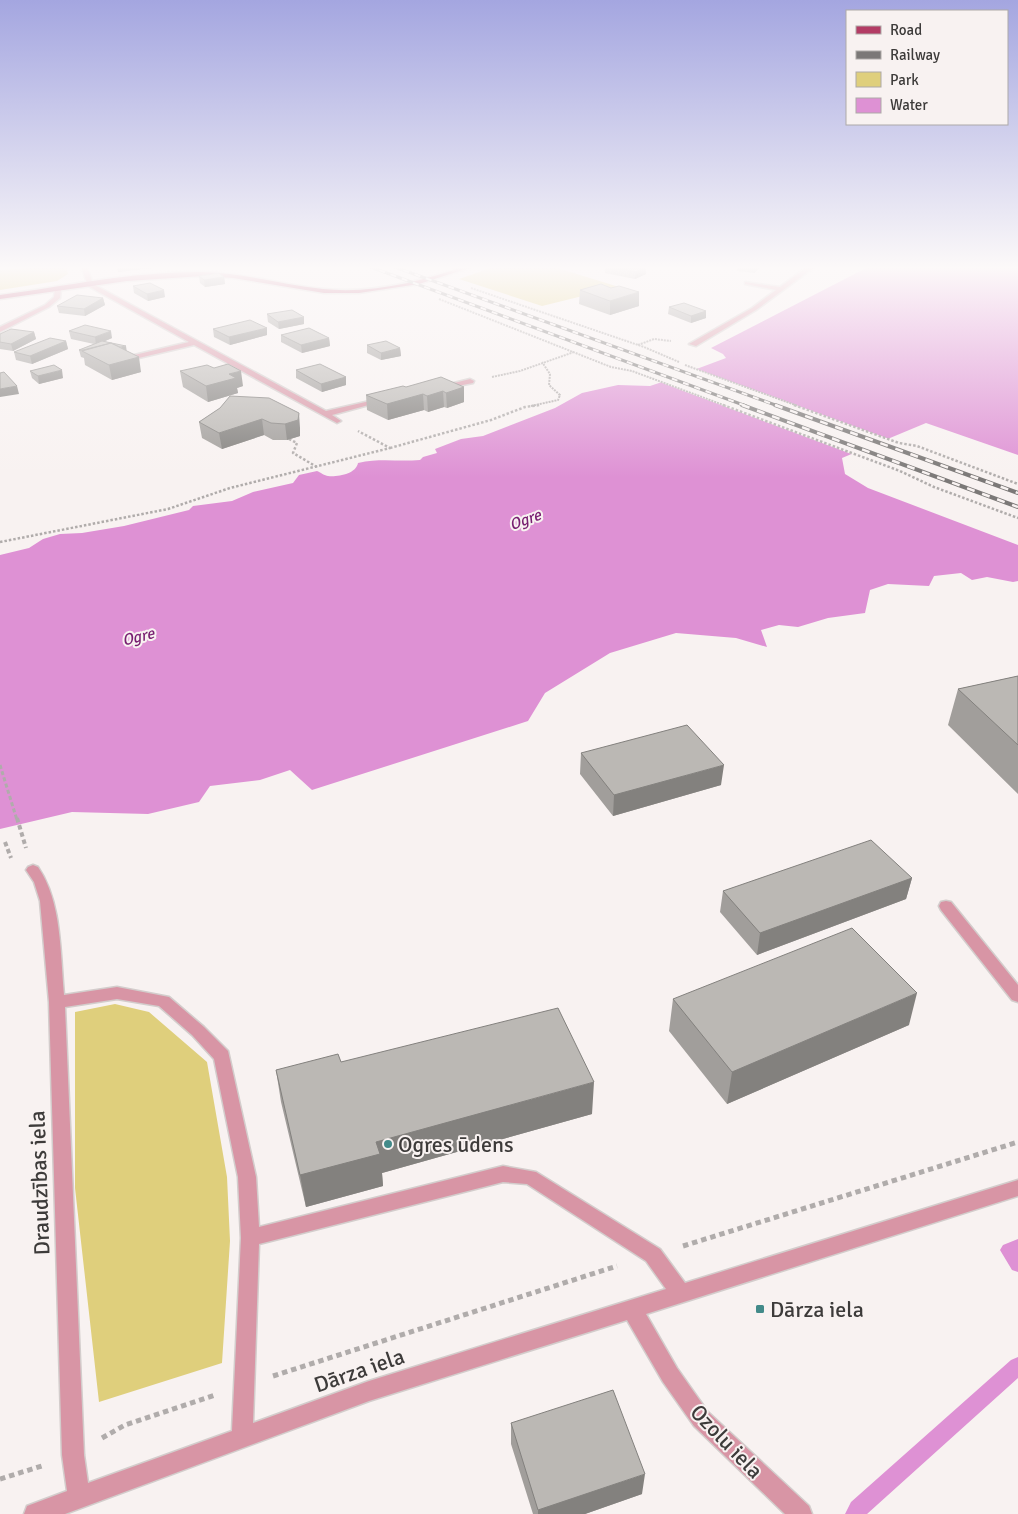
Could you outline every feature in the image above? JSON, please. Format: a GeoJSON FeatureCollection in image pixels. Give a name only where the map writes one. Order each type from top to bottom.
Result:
{"type":"FeatureCollection","features":[{"type":"Feature","properties":{"kind":"street"},"geometry":{"type":"LineString","coordinates":[[183,337],[337,420]]}},
{"type":"Feature","properties":{"kind":"street"},"geometry":{"type":"LineString","coordinates":[[694,344],[707,337]]}},
{"type":"Feature","properties":{"kind":"street"},"geometry":{"type":"LineString","coordinates":[[129,359],[194,343]]}},
{"type":"Feature","properties":{"kind":"street"},"geometry":{"type":"LineString","coordinates":[[434,389],[470,381]]}},
{"type":"Feature","properties":{"kind":"street"},"geometry":{"type":"LineString","coordinates":[[324,414],[388,399]]}},
{"type":"Feature","properties":{"kind":"street","name":"Draudzības iela"},"geometry":{"type":"LineString","coordinates":[[34,870],[42,882],[47,901],[57,1002],[73,1455],[79,1497]]}},
{"type":"Feature","properties":{"kind":"street"},"geometry":{"type":"LineString","coordinates":[[946,906],[1018,996]]}},
{"type":"Feature","properties":{"kind":"street"},"geometry":{"type":"LineString","coordinates":[[57,1002],[117,993],[163,1001],[198,1031],[222,1056],[246,1177],[250,1238],[242,1385],[242,1437]]}},
{"type":"Feature","properties":{"kind":"street"},"geometry":{"type":"LineString","coordinates":[[250,1238],[503,1174],[530,1177],[654,1255],[681,1293]]}},
{"type":"Feature","properties":{"kind":"street","name":"Dārza iela"},"geometry":{"type":"LineString","coordinates":[[35,1514],[369,1391],[1018,1188]]}},
{"type":"Feature","properties":{"kind":"street","name":"Ozolu iela"},"geometry":{"type":"LineString","coordinates":[[632,1309],[670,1375],[700,1418],[801,1514]]}},
{"type":"Feature","properties":{"kind":"path"},"geometry":{"type":"LineString","coordinates":[[534,337],[610,367],[632,371],[1018,518]]}},
{"type":"Feature","properties":{"kind":"path"},"geometry":{"type":"LineString","coordinates":[[613,337],[671,358],[692,369],[899,443],[917,446],[1018,484]]}},
{"type":"Feature","properties":{"kind":"path"},"geometry":{"type":"LineString","coordinates":[[637,345],[654,339]]}},
{"type":"Feature","properties":{"kind":"path"},"geometry":{"type":"LineString","coordinates":[[470,381],[520,371],[574,352]]}},
{"type":"Feature","properties":{"kind":"path"},"geometry":{"type":"LineString","coordinates":[[0,542],[168,509],[230,488],[390,448],[491,420],[525,407],[558,400],[560,395],[549,385],[550,374],[542,362]]}},
{"type":"Feature","properties":{"kind":"path"},"geometry":{"type":"LineString","coordinates":[[337,420],[390,448]]}},
{"type":"Feature","properties":{"kind":"path"},"geometry":{"type":"LineString","coordinates":[[289,439],[297,443],[293,453],[316,467]]}},
{"type":"Feature","properties":{"kind":"path"},"geometry":{"type":"LineString","coordinates":[[0,765],[20,830]]}},
{"type":"Feature","properties":{"kind":"path"},"geometry":{"type":"LineString","coordinates":[[0,1479],[73,1455],[125,1425],[242,1385],[1018,1142]]}},
{"type":"Feature","properties":{"kind":"green space"},"geometry":{"type":"Polygon","coordinates":[[[115,1004],[149,1012],[207,1062],[227,1177],[230,1241],[222,1363],[99,1402],[75,1188],[75,1012],[115,1004]]]}},
{"type":"Feature","properties":{"kind":"water","name":"Ogre"},"geometry":{"type":"Polygon","coordinates":[[[733,337],[1018,337],[1018,455],[926,423],[842,458],[845,474],[868,488],[1018,545],[1018,581],[1013,582],[987,577],[972,580],[961,573],[934,576],[929,586],[888,584],[870,590],[865,613],[828,618],[798,627],[779,625],[761,630],[767,647],[736,638],[676,633],[610,653],[545,693],[528,721],[312,790],[290,770],[260,780],[210,786],[199,802],[148,814],[72,812],[0,829],[0,555],[29,548],[43,539],[60,534],[82,533],[124,526],[189,510],[193,506],[232,501],[253,492],[293,483],[299,475],[317,471],[327,476],[337,476],[354,470],[358,463],[420,460],[423,457],[437,453],[435,449],[461,439],[483,436],[555,408],[582,393],[618,385],[650,386],[726,358],[723,354],[711,348],[733,337]]]}},
{"type":"Feature","properties":{"kind":"pier"},"geometry":{"type":"Polygon","coordinates":[[[694,368],[892,440],[854,455],[657,381],[694,368]]]}},
{"type":"Feature","properties":{"kind":"building"},"geometry":{"type":"Polygon","coordinates":[[[0,337],[25,337],[11,344],[0,342],[0,337]]]}},
{"type":"Feature","properties":{"kind":"building"},"geometry":{"type":"Polygon","coordinates":[[[284,337],[329,338],[301,345],[284,337]]]}},
{"type":"Feature","properties":{"kind":"building"},"geometry":{"type":"Polygon","coordinates":[[[50,338],[66,341],[30,356],[14,352],[50,338]]]}},
{"type":"Feature","properties":{"kind":"building"},"geometry":{"type":"Polygon","coordinates":[[[102,341],[126,346],[120,347],[111,343],[79,350],[102,341]]]}},
{"type":"Feature","properties":{"kind":"building"},"geometry":{"type":"Polygon","coordinates":[[[386,341],[400,348],[381,353],[367,345],[386,341]]]}},
{"type":"Feature","properties":{"kind":"building"},"geometry":{"type":"Polygon","coordinates":[[[111,343],[139,357],[109,365],[82,351],[111,343]]]}},
{"type":"Feature","properties":{"kind":"building"},"geometry":{"type":"Polygon","coordinates":[[[228,364],[241,371],[229,374],[236,378],[206,386],[180,371],[207,365],[214,368],[228,364]]]}},
{"type":"Feature","properties":{"kind":"building"},"geometry":{"type":"Polygon","coordinates":[[[320,364],[346,377],[321,384],[296,370],[320,364]]]}},
{"type":"Feature","properties":{"kind":"building"},"geometry":{"type":"Polygon","coordinates":[[[54,365],[62,370],[38,376],[30,371],[54,365]]]}},
{"type":"Feature","properties":{"kind":"building"},"geometry":{"type":"Polygon","coordinates":[[[4,372],[17,386],[0,389],[0,373],[4,372]]]}},
{"type":"Feature","properties":{"kind":"building"},"geometry":{"type":"Polygon","coordinates":[[[441,377],[464,387],[446,393],[443,391],[427,396],[423,394],[387,404],[366,395],[403,386],[406,387],[441,377]]]}},
{"type":"Feature","properties":{"kind":"building"},"geometry":{"type":"Polygon","coordinates":[[[230,396],[269,398],[299,413],[298,420],[285,424],[271,423],[262,419],[219,433],[199,422],[220,408],[230,396]]]}},
{"type":"Feature","properties":{"kind":"building"},"geometry":{"type":"Polygon","coordinates":[[[1018,676],[1018,745],[958,689],[1018,676]]]}},
{"type":"Feature","properties":{"kind":"building"},"geometry":{"type":"Polygon","coordinates":[[[687,725],[724,765],[614,795],[581,753],[687,725]]]}},
{"type":"Feature","properties":{"kind":"building"},"geometry":{"type":"Polygon","coordinates":[[[871,840],[912,878],[760,933],[723,891],[871,840]]]}},
{"type":"Feature","properties":{"kind":"building"},"geometry":{"type":"Polygon","coordinates":[[[852,928],[917,993],[732,1072],[673,999],[852,928]]]}},
{"type":"Feature","properties":{"kind":"building","name":"Ogres ūdens"},"geometry":{"type":"Polygon","coordinates":[[[558,1008],[594,1082],[376,1142],[380,1154],[300,1175],[276,1070],[338,1054],[341,1062],[558,1008]]]}},
{"type":"Feature","properties":{"kind":"building"},"geometry":{"type":"Polygon","coordinates":[[[613,1390],[645,1474],[538,1510],[511,1423],[613,1390]]]}},
{"type":"Feature","properties":{"kind":"waterway"},"geometry":{"type":"LineString","coordinates":[[1018,1247],[1009,1250],[1018,1264]]}},
{"type":"Feature","properties":{"kind":"waterway"},"geometry":{"type":"LineString","coordinates":[[855,1514],[858,1509],[1018,1366]]}},
{"type":"Feature","properties":{"kind":"railway"},"geometry":{"type":"LineString","coordinates":[[559,337],[746,406]]}},
{"type":"Feature","properties":{"kind":"railway"},"geometry":{"type":"LineString","coordinates":[[587,337],[778,406]]}},
{"type":"Feature","properties":{"kind":"railway"},"geometry":{"type":"LineString","coordinates":[[742,405],[1018,507]]}},
{"type":"Feature","properties":{"kind":"railway"},"geometry":{"type":"LineString","coordinates":[[775,405],[1018,493]]}},
{"type":"Feature","properties":{"kind":"place","name":"Ogres ūdens"},"geometry":{"type":"Point","coordinates":[388,1144]}},
{"type":"Feature","properties":{"kind":"place","name":"Dārza iela"},"geometry":{"type":"Point","coordinates":[760,1309]}}]}
